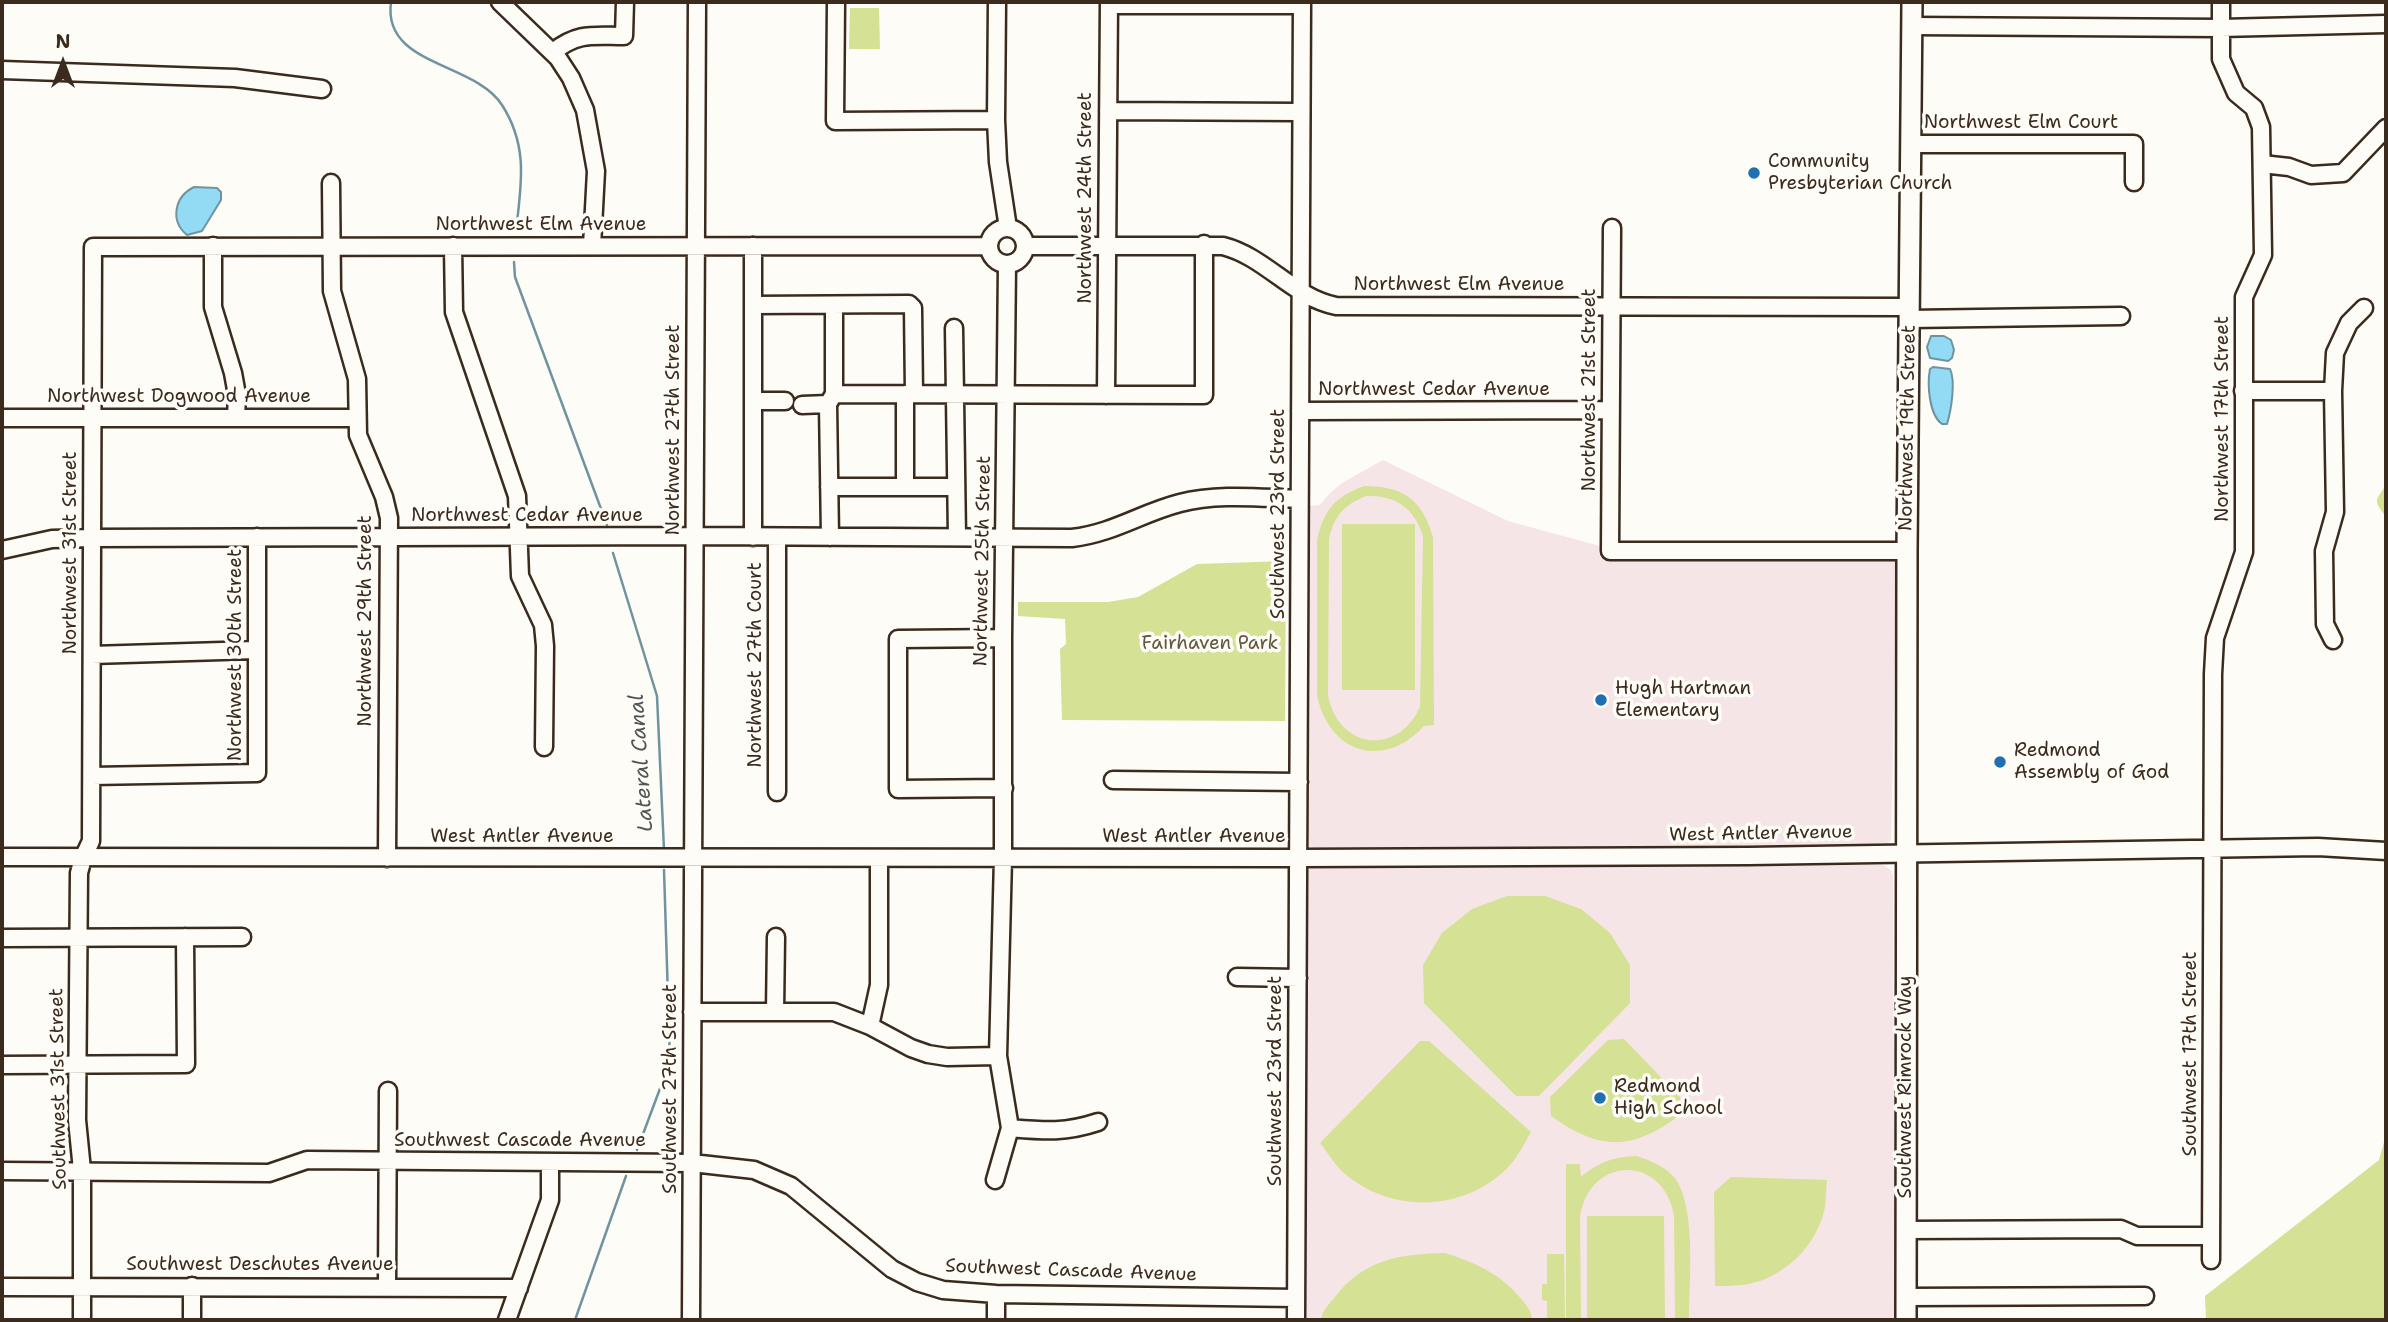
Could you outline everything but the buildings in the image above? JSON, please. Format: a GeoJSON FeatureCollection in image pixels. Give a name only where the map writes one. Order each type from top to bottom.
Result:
{"type":"FeatureCollection","features":[{"type":"Feature","properties":{"kind":"main road","name":"Northwest 19th Street"},"geometry":{"type":"LineString","coordinates":[[1906,853],[1912,2]]}},
{"type":"Feature","properties":{"kind":"main road","name":"Southwest Rimrock Way"},"geometry":{"type":"LineString","coordinates":[[1906,853],[1906,1320]]}},
{"type":"Feature","properties":{"kind":"street"},"geometry":{"type":"LineString","coordinates":[[500,2],[552,52],[571,78],[585,110],[596,171],[592,246]]}},
{"type":"Feature","properties":{"kind":"street"},"geometry":{"type":"LineString","coordinates":[[552,52],[566,41],[581,36],[624,36],[625,2]]}},
{"type":"Feature","properties":{"kind":"street","name":"Northwest 27th Street"},"geometry":{"type":"LineString","coordinates":[[693,858],[697,2]]}},
{"type":"Feature","properties":{"kind":"street"},"geometry":{"type":"LineString","coordinates":[[836,2],[835,121],[996,120]]}},
{"type":"Feature","properties":{"kind":"street"},"geometry":{"type":"LineString","coordinates":[[997,2],[998,162],[1008,228]]}},
{"type":"Feature","properties":{"kind":"street","name":"Northwest 17th Street"},"geometry":{"type":"LineString","coordinates":[[2213,849],[2216,638],[2244,552],[2244,297],[2263,255],[2261,127],[2254,108],[2236,93],[2221,59],[2221,2]]}},
{"type":"Feature","properties":{"kind":"street"},"geometry":{"type":"LineString","coordinates":[[1109,3],[1302,3]]}},
{"type":"Feature","properties":{"kind":"street","name":"Northwest 24th Street"},"geometry":{"type":"LineString","coordinates":[[1106,394],[1109,3]]}},
{"type":"Feature","properties":{"kind":"street","name":"Southwest 23rd Street"},"geometry":{"type":"LineString","coordinates":[[1296,1320],[1302,3]]}},
{"type":"Feature","properties":{"kind":"street"},"geometry":{"type":"LineString","coordinates":[[1912,26],[2221,28],[2386,24]]}},
{"type":"Feature","properties":{"kind":"street"},"geometry":{"type":"LineString","coordinates":[[2,70],[235,78],[322,89]]}},
{"type":"Feature","properties":{"kind":"street"},"geometry":{"type":"LineString","coordinates":[[1108,111],[1300,112]]}},
{"type":"Feature","properties":{"kind":"street"},"geometry":{"type":"LineString","coordinates":[[2262,164],[2289,167],[2311,175],[2343,173],[2386,128]]}},
{"type":"Feature","properties":{"kind":"street","name":"Northwest Elm Court"},"geometry":{"type":"LineString","coordinates":[[1913,144],[2134,144],[2134,182]]}},
{"type":"Feature","properties":{"kind":"street","name":"Northwest 29th Street"},"geometry":{"type":"LineString","coordinates":[[331,183],[332,291],[357,379],[358,435],[384,497],[389,518],[387,858]]}},
{"type":"Feature","properties":{"kind":"street"},"geometry":{"type":"LineString","coordinates":[[1008,228],[1022,236],[1025,246],[1022,257],[1007,265],[992,257],[988,246],[996,231],[1008,228]]}},
{"type":"Feature","properties":{"kind":"street","name":"Northwest 21st Street"},"geometry":{"type":"LineString","coordinates":[[1612,228],[1610,551],[1907,551]]}},
{"type":"Feature","properties":{"kind":"street"},"geometry":{"type":"LineString","coordinates":[[802,405],[831,399],[910,394],[1204,395],[1204,244]]}},
{"type":"Feature","properties":{"kind":"street"},"geometry":{"type":"LineString","coordinates":[[213,246],[213,307],[233,373],[237,395],[236,418]]}},
{"type":"Feature","properties":{"kind":"street"},"geometry":{"type":"LineString","coordinates":[[453,246],[454,312],[517,496],[520,576],[543,625],[544,747]]}},
{"type":"Feature","properties":{"kind":"street"},"geometry":{"type":"LineString","coordinates":[[753,246],[753,537]]}},
{"type":"Feature","properties":{"kind":"street","name":"Northwest Elm Avenue"},"geometry":{"type":"LineString","coordinates":[[93,247],[988,246]]}},
{"type":"Feature","properties":{"kind":"street","name":"Northwest Elm Avenue"},"geometry":{"type":"LineString","coordinates":[[1025,246],[1223,246],[1239,250],[1301,293],[1318,302],[1336,306],[1611,307],[2121,316]]}},
{"type":"Feature","properties":{"kind":"street","name":"Northwest 31st Street"},"geometry":{"type":"LineString","coordinates":[[83,858],[91,841],[93,247]]}},
{"type":"Feature","properties":{"kind":"street","name":"Northwest 25th Street"},"geometry":{"type":"LineString","coordinates":[[1007,265],[1004,788],[998,1056],[1010,1128]]}},
{"type":"Feature","properties":{"kind":"street"},"geometry":{"type":"LineString","coordinates":[[753,305],[909,304],[913,308],[905,487]]}},
{"type":"Feature","properties":{"kind":"street"},"geometry":{"type":"LineString","coordinates":[[830,537],[834,305]]}},
{"type":"Feature","properties":{"kind":"street"},"geometry":{"type":"LineString","coordinates":[[2333,640],[2325,624],[2324,551],[2336,512],[2333,391],[2336,353],[2349,323],[2364,307]]}},
{"type":"Feature","properties":{"kind":"street"},"geometry":{"type":"LineString","coordinates":[[954,328],[957,537]]}},
{"type":"Feature","properties":{"kind":"street"},"geometry":{"type":"LineString","coordinates":[[2243,391],[2333,391]]}},
{"type":"Feature","properties":{"kind":"street"},"geometry":{"type":"LineString","coordinates":[[753,401],[785,401]]}},
{"type":"Feature","properties":{"kind":"street","name":"Northwest Cedar Avenue"},"geometry":{"type":"LineString","coordinates":[[1300,411],[1611,410]]}},
{"type":"Feature","properties":{"kind":"street","name":"Northwest Dogwood Avenue"},"geometry":{"type":"LineString","coordinates":[[2,418],[356,418]]}},
{"type":"Feature","properties":{"kind":"street"},"geometry":{"type":"LineString","coordinates":[[829,487],[956,487]]}},
{"type":"Feature","properties":{"kind":"street","name":"Northwest Cedar Avenue"},"geometry":{"type":"LineString","coordinates":[[2,550],[52,539],[92,538],[1072,538],[1094,536],[1179,503],[1207,498],[1300,499]]}},
{"type":"Feature","properties":{"kind":"street","name":"Northwest 30th Street"},"geometry":{"type":"LineString","coordinates":[[92,776],[257,772],[257,537]]}},
{"type":"Feature","properties":{"kind":"street","name":"Northwest 27th Court"},"geometry":{"type":"LineString","coordinates":[[777,537],[777,792]]}},
{"type":"Feature","properties":{"kind":"street"},"geometry":{"type":"LineString","coordinates":[[1003,638],[898,639],[898,789],[1004,788]]}},
{"type":"Feature","properties":{"kind":"street"},"geometry":{"type":"LineString","coordinates":[[92,655],[255,650]]}},
{"type":"Feature","properties":{"kind":"street"},"geometry":{"type":"LineString","coordinates":[[1113,780],[1300,782]]}},
{"type":"Feature","properties":{"kind":"street","name":"West Antler Avenue"},"geometry":{"type":"LineString","coordinates":[[2,857],[1300,858],[2318,847],[2386,851]]}},
{"type":"Feature","properties":{"kind":"street","name":"Southwest 17th Street"},"geometry":{"type":"LineString","coordinates":[[2211,1260],[2213,849]]}},
{"type":"Feature","properties":{"kind":"street","name":"Southwest 31st Street"},"geometry":{"type":"LineString","coordinates":[[82,1320],[82,1170],[77,1120],[79,873],[83,858]]}},
{"type":"Feature","properties":{"kind":"street","name":"Southwest 27th Street"},"geometry":{"type":"LineString","coordinates":[[691,1320],[693,858]]}},
{"type":"Feature","properties":{"kind":"street"},"geometry":{"type":"LineString","coordinates":[[870,1026],[880,985],[879,858]]}},
{"type":"Feature","properties":{"kind":"street"},"geometry":{"type":"LineString","coordinates":[[2,1065],[186,1064],[185,937]]}},
{"type":"Feature","properties":{"kind":"street"},"geometry":{"type":"LineString","coordinates":[[2,938],[242,937]]}},
{"type":"Feature","properties":{"kind":"street"},"geometry":{"type":"LineString","coordinates":[[775,1012],[776,937]]}},
{"type":"Feature","properties":{"kind":"street"},"geometry":{"type":"LineString","coordinates":[[1237,977],[1298,978]]}},
{"type":"Feature","properties":{"kind":"street"},"geometry":{"type":"LineString","coordinates":[[692,1012],[834,1012],[928,1054],[947,1057],[998,1056]]}},
{"type":"Feature","properties":{"kind":"street"},"geometry":{"type":"LineString","coordinates":[[387,1286],[388,1091]]}},
{"type":"Feature","properties":{"kind":"street"},"geometry":{"type":"LineString","coordinates":[[995,1180],[1010,1128],[1073,1130],[1098,1122]]}},
{"type":"Feature","properties":{"kind":"street","name":"Southwest Cascade Avenue"},"geometry":{"type":"LineString","coordinates":[[2,1171],[269,1173],[307,1160],[692,1163],[754,1170],[791,1186],[892,1269],[917,1282],[943,1290],[996,1294],[1296,1298]]}},
{"type":"Feature","properties":{"kind":"street"},"geometry":{"type":"LineString","coordinates":[[507,1320],[550,1200],[550,1163]]}},
{"type":"Feature","properties":{"kind":"street"},"geometry":{"type":"LineString","coordinates":[[1906,1230],[2121,1229],[2137,1236],[2211,1236]]}},
{"type":"Feature","properties":{"kind":"street"},"geometry":{"type":"LineString","coordinates":[[192,1286],[192,1320]]}},
{"type":"Feature","properties":{"kind":"street","name":"Southwest Deschutes Avenue"},"geometry":{"type":"LineString","coordinates":[[2,1287],[519,1288]]}},
{"type":"Feature","properties":{"kind":"street"},"geometry":{"type":"LineString","coordinates":[[996,1294],[996,1320]]}},
{"type":"Feature","properties":{"kind":"street"},"geometry":{"type":"LineString","coordinates":[[1907,1297],[2145,1296]]}},
{"type":"Feature","properties":{"kind":"shaded area","name":"Hugh Hartman Elementary"},"geometry":{"type":"Polygon","coordinates":[[[1383,460],[1508,521],[1600,546],[1604,554],[1894,559],[1897,565],[1891,841],[1885,845],[1315,849],[1308,846],[1308,506],[1320,505],[1342,483],[1383,460]]]}},
{"type":"Feature","properties":{"kind":"shaded area","name":"Redmond High School"},"geometry":{"type":"Polygon","coordinates":[[[1883,865],[1891,870],[1893,876],[1895,1320],[1304,1320],[1308,870],[1313,867],[1883,865]]]}},
{"type":"Feature","properties":{"kind":"green space"},"geometry":{"type":"Polygon","coordinates":[[[850,8],[879,8],[880,49],[849,49],[850,8]]]}},
{"type":"Feature","properties":{"kind":"green space"},"geometry":{"type":"Polygon","coordinates":[[[2386,485],[2386,517],[2377,501],[2386,485]]]}},
{"type":"Feature","properties":{"kind":"green space"},"geometry":{"type":"Polygon","coordinates":[[[1364,486],[1390,489],[1409,497],[1423,513],[1433,537],[1434,725],[1424,726],[1408,740],[1392,748],[1376,751],[1360,749],[1333,731],[1323,715],[1317,695],[1317,540],[1323,520],[1332,505],[1364,486]],[[1366,496],[1346,507],[1337,518],[1329,539],[1328,695],[1334,713],[1343,727],[1355,736],[1369,740],[1397,734],[1410,723],[1420,707],[1423,536],[1409,511],[1395,501],[1366,496]]]}},
{"type":"Feature","properties":{"kind":"green space"},"geometry":{"type":"Polygon","coordinates":[[[1342,524],[1415,524],[1415,690],[1342,690],[1342,524]]]}},
{"type":"Feature","properties":{"kind":"green space","name":"Fairhaven Park"},"geometry":{"type":"Polygon","coordinates":[[[1286,561],[1285,721],[1062,720],[1060,649],[1066,644],[1065,619],[1018,616],[1018,602],[1108,602],[1138,597],[1197,564],[1286,561]]]}},
{"type":"Feature","properties":{"kind":"green space"},"geometry":{"type":"Polygon","coordinates":[[[1507,896],[1545,896],[1581,909],[1610,933],[1630,965],[1630,1003],[1539,1096],[1516,1096],[1424,1003],[1423,965],[1442,933],[1472,909],[1507,896]]]}},
{"type":"Feature","properties":{"kind":"green space"},"geometry":{"type":"Polygon","coordinates":[[[1624,1039],[1680,1097],[1680,1115],[1646,1135],[1616,1142],[1585,1136],[1551,1116],[1550,1097],[1608,1040],[1624,1039]]]}},
{"type":"Feature","properties":{"kind":"green space"},"geometry":{"type":"Polygon","coordinates":[[[1420,1041],[1429,1041],[1531,1132],[1511,1164],[1493,1180],[1474,1192],[1429,1202],[1384,1196],[1363,1187],[1341,1170],[1320,1143],[1420,1041]]]}},
{"type":"Feature","properties":{"kind":"green space"},"geometry":{"type":"Polygon","coordinates":[[[2386,1135],[2386,1320],[2206,1320],[2205,1296],[2379,1160],[2386,1135]]]}},
{"type":"Feature","properties":{"kind":"green space"},"geometry":{"type":"Polygon","coordinates":[[[1637,1156],[1666,1170],[1674,1177],[1681,1190],[1689,1225],[1689,1320],[1675,1320],[1674,1216],[1667,1196],[1656,1181],[1642,1173],[1627,1170],[1611,1173],[1597,1182],[1586,1197],[1580,1217],[1581,1320],[1566,1320],[1566,1164],[1580,1164],[1581,1177],[1607,1161],[1637,1156]]]}},
{"type":"Feature","properties":{"kind":"green space"},"geometry":{"type":"Polygon","coordinates":[[[1731,1177],[1827,1180],[1825,1207],[1815,1235],[1796,1259],[1784,1269],[1756,1282],[1715,1286],[1714,1192],[1731,1177]]]}},
{"type":"Feature","properties":{"kind":"green space"},"geometry":{"type":"Polygon","coordinates":[[[1587,1216],[1664,1216],[1665,1320],[1587,1320],[1587,1216]]]}},
{"type":"Feature","properties":{"kind":"green space"},"geometry":{"type":"Polygon","coordinates":[[[1445,1253],[1497,1276],[1523,1301],[1532,1320],[1321,1320],[1326,1308],[1358,1274],[1398,1257],[1445,1253]]]}},
{"type":"Feature","properties":{"kind":"green space"},"geometry":{"type":"Polygon","coordinates":[[[1547,1254],[1564,1254],[1565,1320],[1547,1320],[1547,1301],[1542,1300],[1542,1284],[1547,1284],[1547,1254]]]}},
{"type":"Feature","properties":{"kind":"water"},"geometry":{"type":"Polygon","coordinates":[[[194,187],[217,188],[221,192],[221,200],[202,231],[187,235],[176,216],[182,197],[194,187]]]}},
{"type":"Feature","properties":{"kind":"water"},"geometry":{"type":"Polygon","coordinates":[[[1931,336],[1944,336],[1951,340],[1954,350],[1952,358],[1948,361],[1930,358],[1927,347],[1931,336]]]}},
{"type":"Feature","properties":{"kind":"water"},"geometry":{"type":"Polygon","coordinates":[[[1930,369],[1950,369],[1952,374],[1952,396],[1947,424],[1938,420],[1930,399],[1930,369]]]}},
{"type":"Feature","properties":{"kind":"waterway","name":"Lateral Canal"},"geometry":{"type":"LineString","coordinates":[[391,2],[392,23],[401,39],[415,51],[489,91],[502,105],[511,121],[520,151],[521,166],[516,231]]}},
{"type":"Feature","properties":{"kind":"waterway","name":"Lateral Canal"},"geometry":{"type":"LineString","coordinates":[[514,262],[515,277],[607,525]]}},
{"type":"Feature","properties":{"kind":"waterway","name":"Lateral Canal"},"geometry":{"type":"LineString","coordinates":[[613,553],[657,696],[664,850]]}},
{"type":"Feature","properties":{"kind":"waterway","name":"Lateral Canal"},"geometry":{"type":"LineString","coordinates":[[637,1150],[670,1062],[664,870]]}},
{"type":"Feature","properties":{"kind":"waterway","name":"Lateral Canal"},"geometry":{"type":"LineString","coordinates":[[575,1320],[626,1176]]}},
{"type":"Feature","properties":{"kind":"place","name":"Community Presbyterian Church"},"geometry":{"type":"Point","coordinates":[1754,173]}},
{"type":"Feature","properties":{"kind":"place","name":"Hugh Hartman Elementary"},"geometry":{"type":"Point","coordinates":[1601,700]}},
{"type":"Feature","properties":{"kind":"place","name":"Redmond Assembly of God"},"geometry":{"type":"Point","coordinates":[2000,762]}},
{"type":"Feature","properties":{"kind":"place","name":"Redmond High School"},"geometry":{"type":"Point","coordinates":[1600,1098]}}]}
